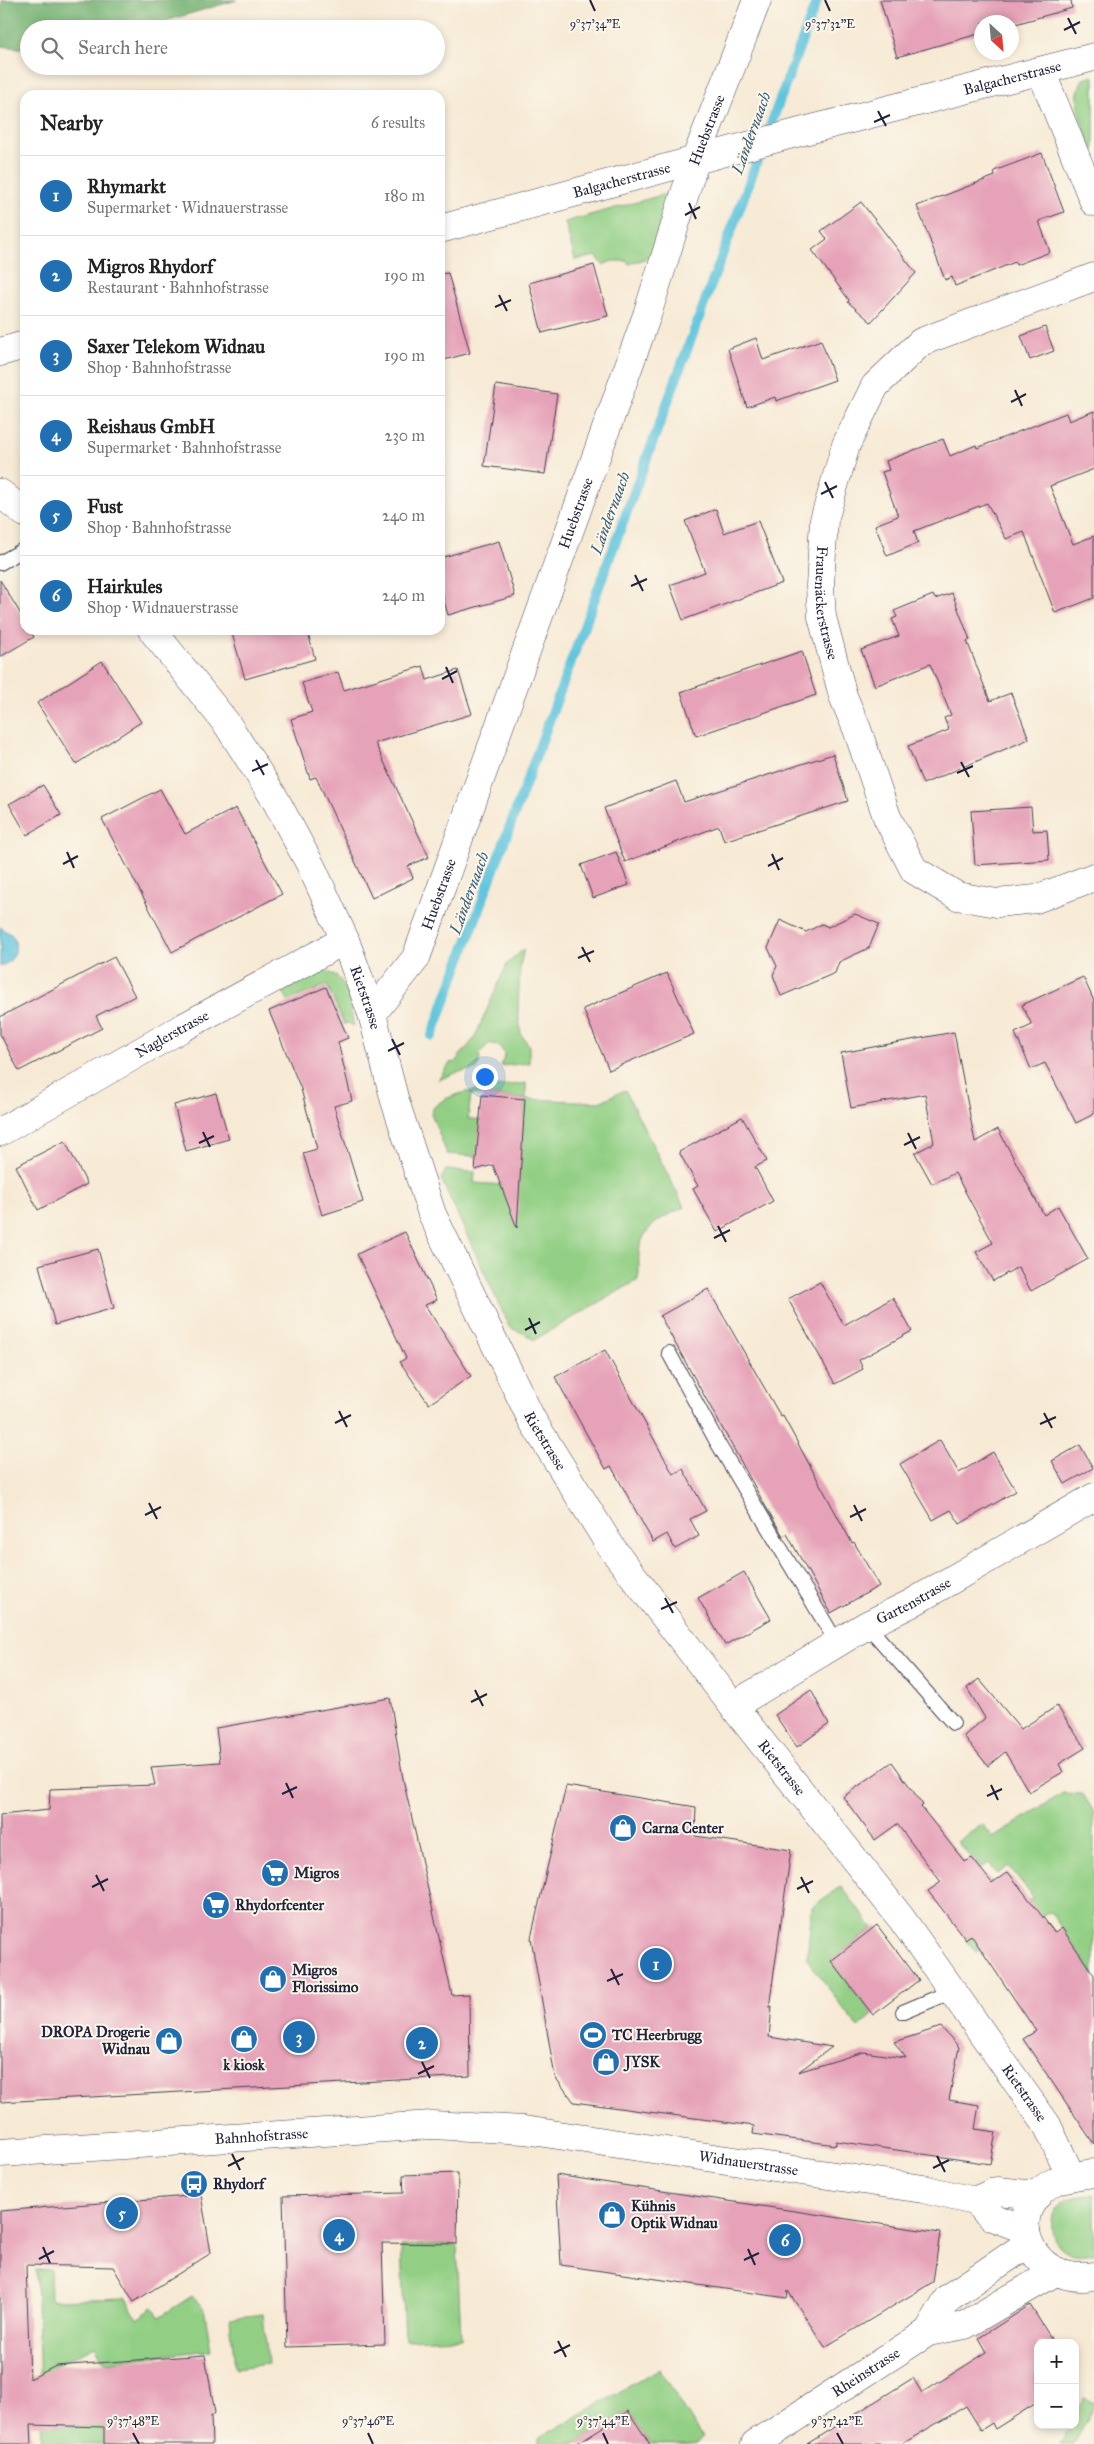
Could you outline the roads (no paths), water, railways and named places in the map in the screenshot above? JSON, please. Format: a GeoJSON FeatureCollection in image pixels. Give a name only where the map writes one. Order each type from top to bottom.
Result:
{"type":"FeatureCollection","features":[{"type":"Feature","properties":{"kind":"street","name":"Huebstrasse"},"geometry":{"type":"LineString","coordinates":[[372,1014],[416,958],[647,315],[695,161],[757,0]]}},
{"type":"Feature","properties":{"kind":"street","name":"Balgacherstrasse"},"geometry":{"type":"LineString","coordinates":[[445,229],[800,132],[1094,57]]}},
{"type":"Feature","properties":{"kind":"street"},"geometry":{"type":"LineString","coordinates":[[1041,71],[1094,202]]}},
{"type":"Feature","properties":{"kind":"street","name":"Frauenäckerstrasse"},"geometry":{"type":"LineString","coordinates":[[1094,277],[921,342],[876,386],[846,445],[824,520],[820,586],[822,617],[843,696],[857,729],[886,817],[914,870],[957,896],[997,903],[1036,899],[1094,877]]}},
{"type":"Feature","properties":{"kind":"street"},"geometry":{"type":"LineString","coordinates":[[0,352],[20,346]]}},
{"type":"Feature","properties":{"kind":"street"},"geometry":{"type":"LineString","coordinates":[[0,493],[20,509]]}},
{"type":"Feature","properties":{"kind":"street","name":"Rietstrasse"},"geometry":{"type":"LineString","coordinates":[[156,635],[227,724],[275,798],[312,868],[345,940],[372,1014],[395,1101],[432,1214],[532,1420],[611,1547],[733,1706],[902,1918],[1083,2175]]}},
{"type":"Feature","properties":{"kind":"street","name":"Naglerstrasse"},"geometry":{"type":"LineString","coordinates":[[0,1132],[182,1028],[345,940]]}},
{"type":"Feature","properties":{"kind":"street","name":"Gartenstrasse"},"geometry":{"type":"LineString","coordinates":[[733,1706],[867,1625],[910,1604],[1094,1497]]}},
{"type":"Feature","properties":{"kind":"street","name":"Bahnhofstrasse"},"geometry":{"type":"LineString","coordinates":[[0,2153],[432,2125],[524,2130]]}},
{"type":"Feature","properties":{"kind":"street","name":"Widnauerstrasse"},"geometry":{"type":"LineString","coordinates":[[524,2130],[922,2189],[974,2201],[992,2217],[1027,2236]]}},
{"type":"Feature","properties":{"kind":"street"},"geometry":{"type":"LineString","coordinates":[[1083,2175],[1056,2181],[1038,2195],[1030,2208],[1027,2236],[1041,2262],[1057,2271],[1075,2277],[1094,2276]]}},
{"type":"Feature","properties":{"kind":"street"},"geometry":{"type":"LineString","coordinates":[[974,2201],[997,2191],[1038,2195]]}},
{"type":"Feature","properties":{"kind":"street","name":"Rheinstrasse"},"geometry":{"type":"LineString","coordinates":[[928,2332],[948,2298],[1027,2236]]}},
{"type":"Feature","properties":{"kind":"street","name":"Rheinstrasse"},"geometry":{"type":"LineString","coordinates":[[755,2444],[928,2332],[964,2325],[1057,2271]]}},
{"type":"Feature","properties":{"kind":"lane"},"geometry":{"type":"LineString","coordinates":[[0,564],[20,551]]}},
{"type":"Feature","properties":{"kind":"lane"},"geometry":{"type":"LineString","coordinates":[[669,1353],[717,1442],[838,1643]]}},
{"type":"Feature","properties":{"kind":"lane"},"geometry":{"type":"LineString","coordinates":[[867,1625],[953,1722]]}},
{"type":"Feature","properties":{"kind":"lane"},"geometry":{"type":"LineString","coordinates":[[903,2012],[953,1991]]}},
{"type":"Feature","properties":{"kind":"water"},"geometry":{"type":"Polygon","coordinates":[[[0,927],[13,936],[15,950],[9,962],[0,967],[0,927]]]}},
{"type":"Feature","properties":{"kind":"waterway","name":"Ländernaach"},"geometry":{"type":"LineString","coordinates":[[432,1036],[817,0]]}},
{"type":"Feature","properties":{"kind":"place","name":"Carna Center"},"geometry":{"type":"Point","coordinates":[623,1828]}},
{"type":"Feature","properties":{"kind":"place","name":"Migros"},"geometry":{"type":"Point","coordinates":[275,1873]}},
{"type":"Feature","properties":{"kind":"place","name":"Rhydorfcenter"},"geometry":{"type":"Point","coordinates":[216,1905]}},
{"type":"Feature","properties":{"kind":"place","name":"Rhymarkt"},"geometry":{"type":"Point","coordinates":[656,1964]}},
{"type":"Feature","properties":{"kind":"place","name":"Migros Florissimo"},"geometry":{"type":"Point","coordinates":[273,1979]}},
{"type":"Feature","properties":{"kind":"place","name":"TC Heerbrugg"},"geometry":{"type":"Point","coordinates":[593,2035]}},
{"type":"Feature","properties":{"kind":"place","name":"Saxer Telekom Widnau"},"geometry":{"type":"Point","coordinates":[299,2037]}},
{"type":"Feature","properties":{"kind":"place","name":"k kiosk"},"geometry":{"type":"Point","coordinates":[244,2039]}},
{"type":"Feature","properties":{"kind":"place","name":"DROPA Drogerie Widnau"},"geometry":{"type":"Point","coordinates":[169,2041]}},
{"type":"Feature","properties":{"kind":"place","name":"Migros Rhydorf"},"geometry":{"type":"Point","coordinates":[422,2043]}},
{"type":"Feature","properties":{"kind":"place","name":"JYSK"},"geometry":{"type":"Point","coordinates":[606,2062]}},
{"type":"Feature","properties":{"kind":"place","name":"Rhydorf"},"geometry":{"type":"Point","coordinates":[194,2184]}},
{"type":"Feature","properties":{"kind":"place","name":"Fust"},"geometry":{"type":"Point","coordinates":[122,2213]}},
{"type":"Feature","properties":{"kind":"place","name":"Kühnis Optik Widnau"},"geometry":{"type":"Point","coordinates":[612,2215]}},
{"type":"Feature","properties":{"kind":"place","name":"Reishaus GmbH"},"geometry":{"type":"Point","coordinates":[339,2235]}},
{"type":"Feature","properties":{"kind":"place","name":"Hairkules"},"geometry":{"type":"Point","coordinates":[785,2240]}}]}
